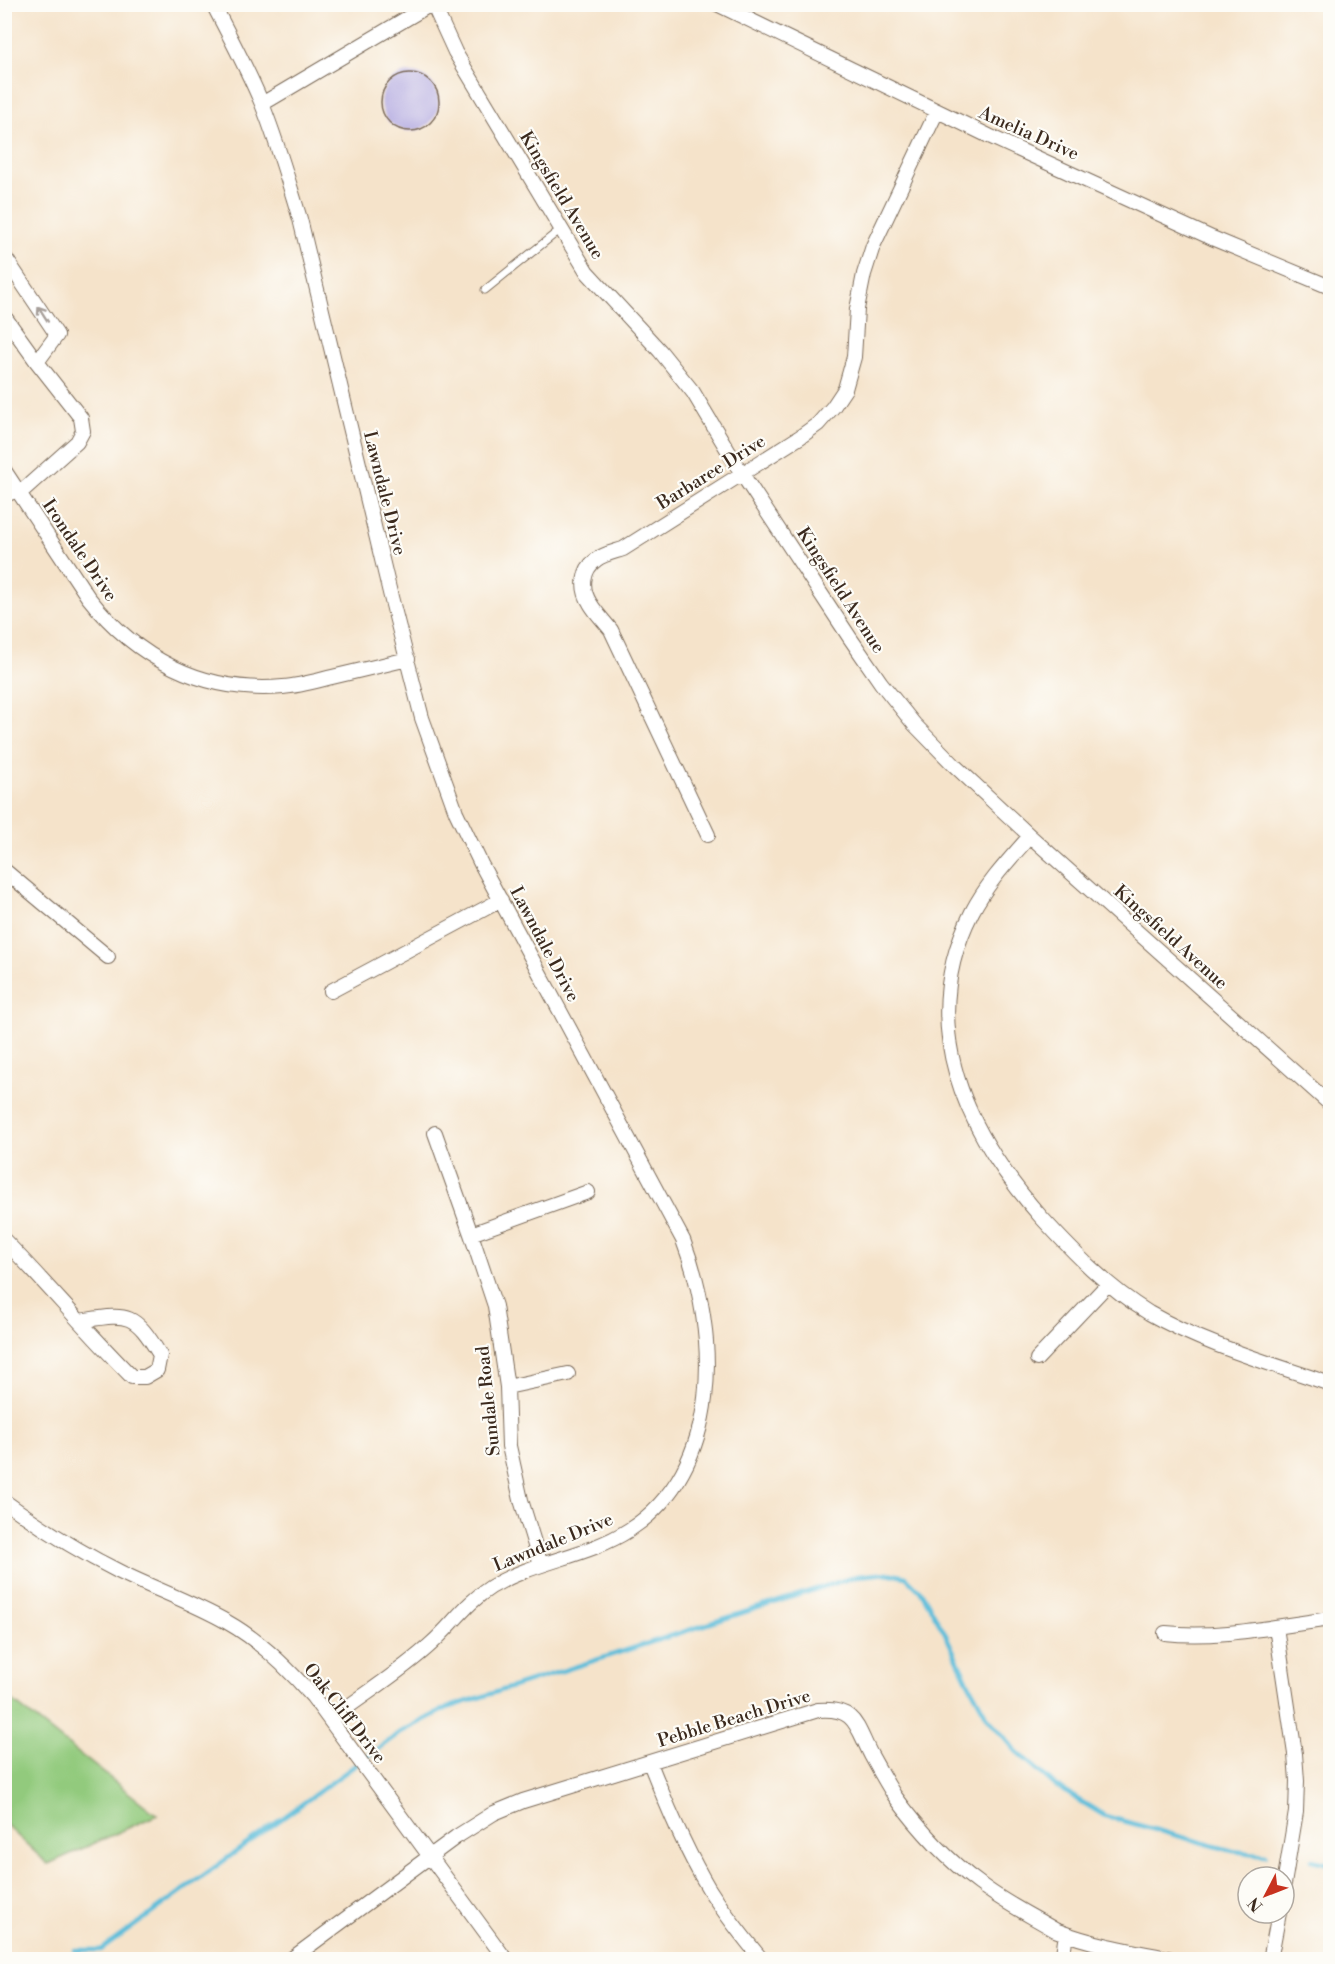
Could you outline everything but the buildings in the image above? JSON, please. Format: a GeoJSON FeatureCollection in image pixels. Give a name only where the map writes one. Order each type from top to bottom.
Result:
{"type":"FeatureCollection","features":[{"type":"Feature","properties":{"kind":"street","name":"Lawndale Drive"},"geometry":{"type":"LineString","coordinates":[[213,4],[262,104],[300,219],[422,718],[443,778],[466,833],[683,1240],[699,1289],[708,1358],[706,1392],[693,1452],[682,1474],[664,1500],[646,1518],[606,1542],[512,1574],[488,1589],[466,1606],[434,1642],[330,1720]]}},
{"type":"Feature","properties":{"kind":"street"},"geometry":{"type":"LineString","coordinates":[[262,104],[432,4]]}},
{"type":"Feature","properties":{"kind":"street","name":"Kingsfield Avenue"},"geometry":{"type":"LineString","coordinates":[[432,4],[455,52],[587,272],[660,351],[693,392],[742,474],[881,683],[922,733],[1030,836],[1330,1104]]}},
{"type":"Feature","properties":{"kind":"street","name":"Amelia Drive"},"geometry":{"type":"LineString","coordinates":[[717,4],[937,111],[1222,242],[1330,287]]}},
{"type":"Feature","properties":{"kind":"street","name":"Barbaree Drive"},"geometry":{"type":"LineString","coordinates":[[708,835],[611,630],[590,604],[583,585],[588,568],[601,556],[623,549],[800,437],[818,424],[833,407],[845,389],[855,357],[857,309],[864,274],[873,246],[937,111]]}},
{"type":"Feature","properties":{"kind":"street"},"geometry":{"type":"LineString","coordinates":[[4,256],[57,335],[37,362]]}},
{"type":"Feature","properties":{"kind":"street"},"geometry":{"type":"LineString","coordinates":[[4,316],[81,418],[83,430],[77,442],[20,493]]}},
{"type":"Feature","properties":{"kind":"street","name":"Irondale Drive"},"geometry":{"type":"LineString","coordinates":[[4,470],[103,616],[130,641],[162,663],[199,678],[231,686],[262,688],[300,684],[408,659]]}},
{"type":"Feature","properties":{"kind":"street"},"geometry":{"type":"LineString","coordinates":[[1030,836],[986,889],[962,933],[954,958],[948,994],[947,1022],[950,1049],[963,1095],[978,1131],[1017,1190],[1108,1284],[1149,1312],[1175,1325],[1216,1343],[1330,1384]]}},
{"type":"Feature","properties":{"kind":"street"},"geometry":{"type":"LineString","coordinates":[[4,870],[108,957]]}},
{"type":"Feature","properties":{"kind":"street"},"geometry":{"type":"LineString","coordinates":[[331,991],[501,900]]}},
{"type":"Feature","properties":{"kind":"street","name":"Sundale Road"},"geometry":{"type":"LineString","coordinates":[[435,1133],[495,1306],[507,1388],[509,1446],[521,1500],[541,1565]]}},
{"type":"Feature","properties":{"kind":"street"},"geometry":{"type":"LineString","coordinates":[[471,1234],[588,1192]]}},
{"type":"Feature","properties":{"kind":"street"},"geometry":{"type":"LineString","coordinates":[[4,1240],[64,1303],[79,1321],[132,1377],[145,1377],[157,1370],[160,1354],[136,1321],[118,1316],[79,1321]]}},
{"type":"Feature","properties":{"kind":"street"},"geometry":{"type":"LineString","coordinates":[[1037,1359],[1108,1284]]}},
{"type":"Feature","properties":{"kind":"street"},"geometry":{"type":"LineString","coordinates":[[507,1388],[568,1374]]}},
{"type":"Feature","properties":{"kind":"street","name":"Oak Cliff Drive"},"geometry":{"type":"LineString","coordinates":[[4,1501],[84,1553],[228,1622],[283,1665],[307,1690],[369,1771],[506,1959]]}},
{"type":"Feature","properties":{"kind":"street"},"geometry":{"type":"LineString","coordinates":[[1165,1633],[1199,1635],[1330,1619]]}},
{"type":"Feature","properties":{"kind":"street"},"geometry":{"type":"LineString","coordinates":[[1276,1626],[1297,1781],[1296,1812],[1287,1865]]}},
{"type":"Feature","properties":{"kind":"street","name":"Pebble Beach Drive"},"geometry":{"type":"LineString","coordinates":[[290,1959],[430,1856],[494,1813],[523,1801],[818,1710],[831,1709],[843,1712],[859,1726],[870,1753],[892,1792],[934,1843],[981,1886],[1066,1935],[1109,1947],[1178,1959]]}},
{"type":"Feature","properties":{"kind":"street"},"geometry":{"type":"LineString","coordinates":[[650,1762],[668,1807],[710,1889],[740,1933],[762,1959]]}},
{"type":"Feature","properties":{"kind":"street"},"geometry":{"type":"LineString","coordinates":[[1270,1959],[1277,1925]]}},
{"type":"Feature","properties":{"kind":"street"},"geometry":{"type":"LineString","coordinates":[[1062,1959],[1066,1935]]}},
{"type":"Feature","properties":{"kind":"lane"},"geometry":{"type":"LineString","coordinates":[[485,290],[561,229]]}},
{"type":"Feature","properties":{"kind":"lane"},"geometry":{"type":"LineString","coordinates":[[4,500],[20,493]]}},
{"type":"Feature","properties":{"kind":"green space"},"geometry":{"type":"Polygon","coordinates":[[[4,1695],[157,1815],[48,1864],[5,1824],[4,1695]]]}},
{"type":"Feature","properties":{"kind":"waterway"},"geometry":{"type":"LineString","coordinates":[[75,1950],[101,1950],[401,1732],[447,1708],[857,1576],[887,1573],[906,1577],[922,1593],[988,1718],[1016,1751],[1056,1786],[1105,1816],[1233,1851],[1266,1855]]}},
{"type":"Feature","properties":{"kind":"waterway"},"geometry":{"type":"LineString","coordinates":[[1312,1860],[1330,1864]]}}]}
